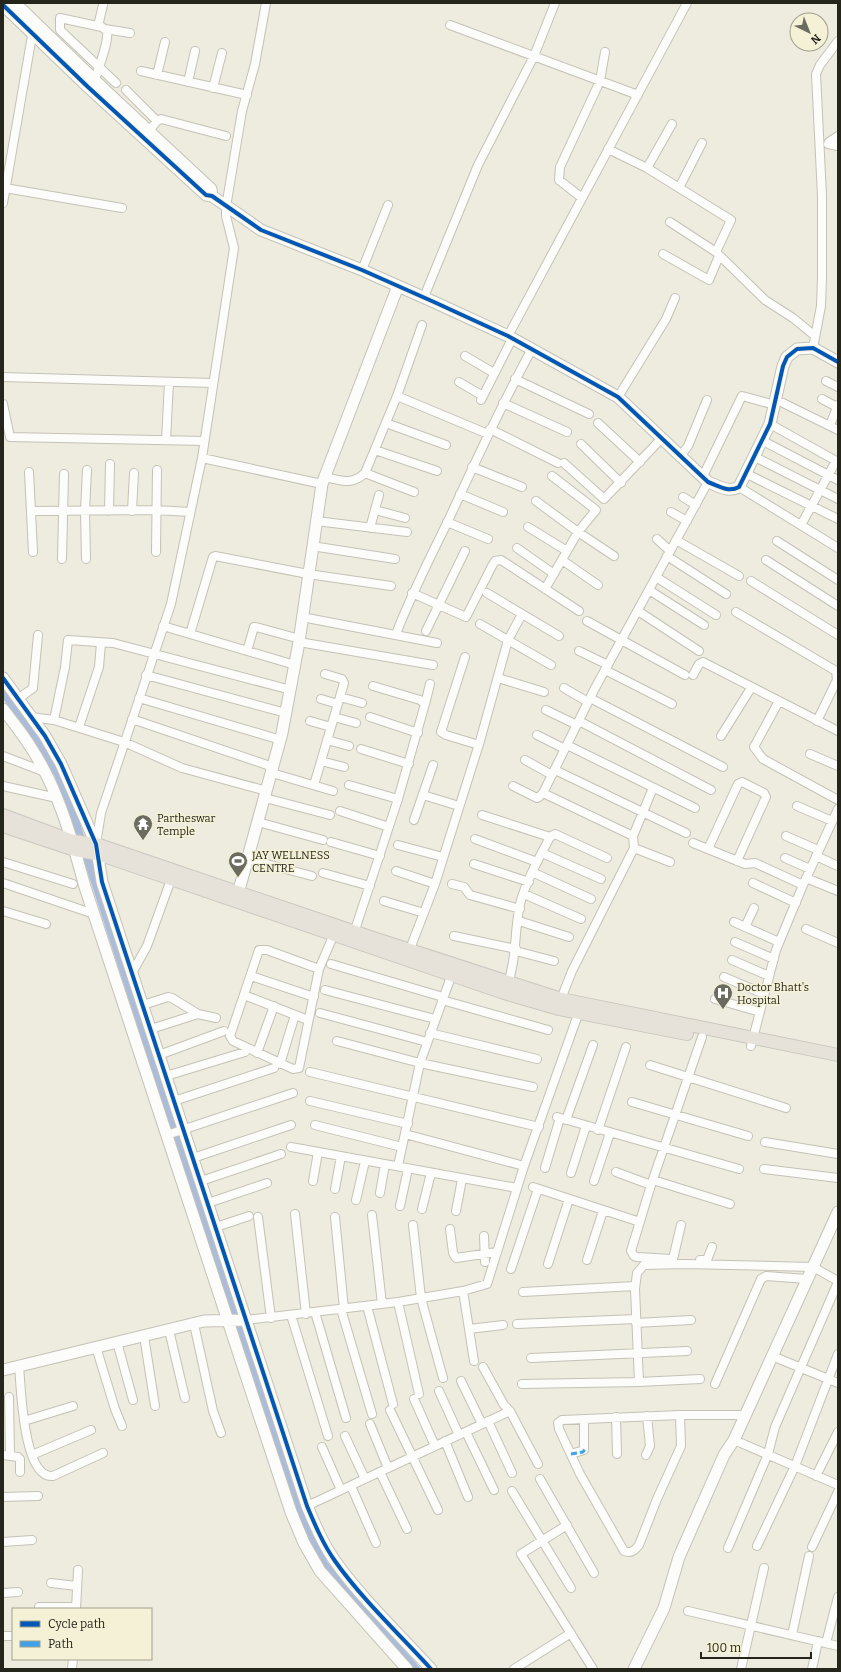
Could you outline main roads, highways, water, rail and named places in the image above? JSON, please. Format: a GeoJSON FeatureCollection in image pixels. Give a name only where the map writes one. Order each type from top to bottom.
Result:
{"type":"FeatureCollection","features":[{"type":"Feature","properties":{"kind":"main road"},"geometry":{"type":"LineString","coordinates":[[3,815],[74,846]]}},
{"type":"Feature","properties":{"kind":"main road"},"geometry":{"type":"LineString","coordinates":[[3,826],[74,846],[93,848],[506,988],[561,999],[580,1009],[752,1042],[838,1062]]}},
{"type":"Feature","properties":{"kind":"main road"},"geometry":{"type":"LineString","coordinates":[[238,896],[334,934],[353,936]]}},
{"type":"Feature","properties":{"kind":"main road"},"geometry":{"type":"LineString","coordinates":[[408,954],[452,974],[580,1009],[702,1037],[752,1042],[838,1055]]}},
{"type":"Feature","properties":{"kind":"waterway"},"geometry":{"type":"LineString","coordinates":[[3,692],[34,734],[58,774],[74,817],[293,1496],[308,1532],[324,1564],[416,1669]]}},
{"type":"Feature","properties":{"kind":"place","name":"Partheswar Temple"},"geometry":{"type":"Point","coordinates":[143,841]}},
{"type":"Feature","properties":{"kind":"place","name":"JAY WELLNESS CENTRE"},"geometry":{"type":"Point","coordinates":[238,878]}},
{"type":"Feature","properties":{"kind":"place","name":"Doctor Bhatt's Hospital"},"geometry":{"type":"Point","coordinates":[723,1010]}}]}
